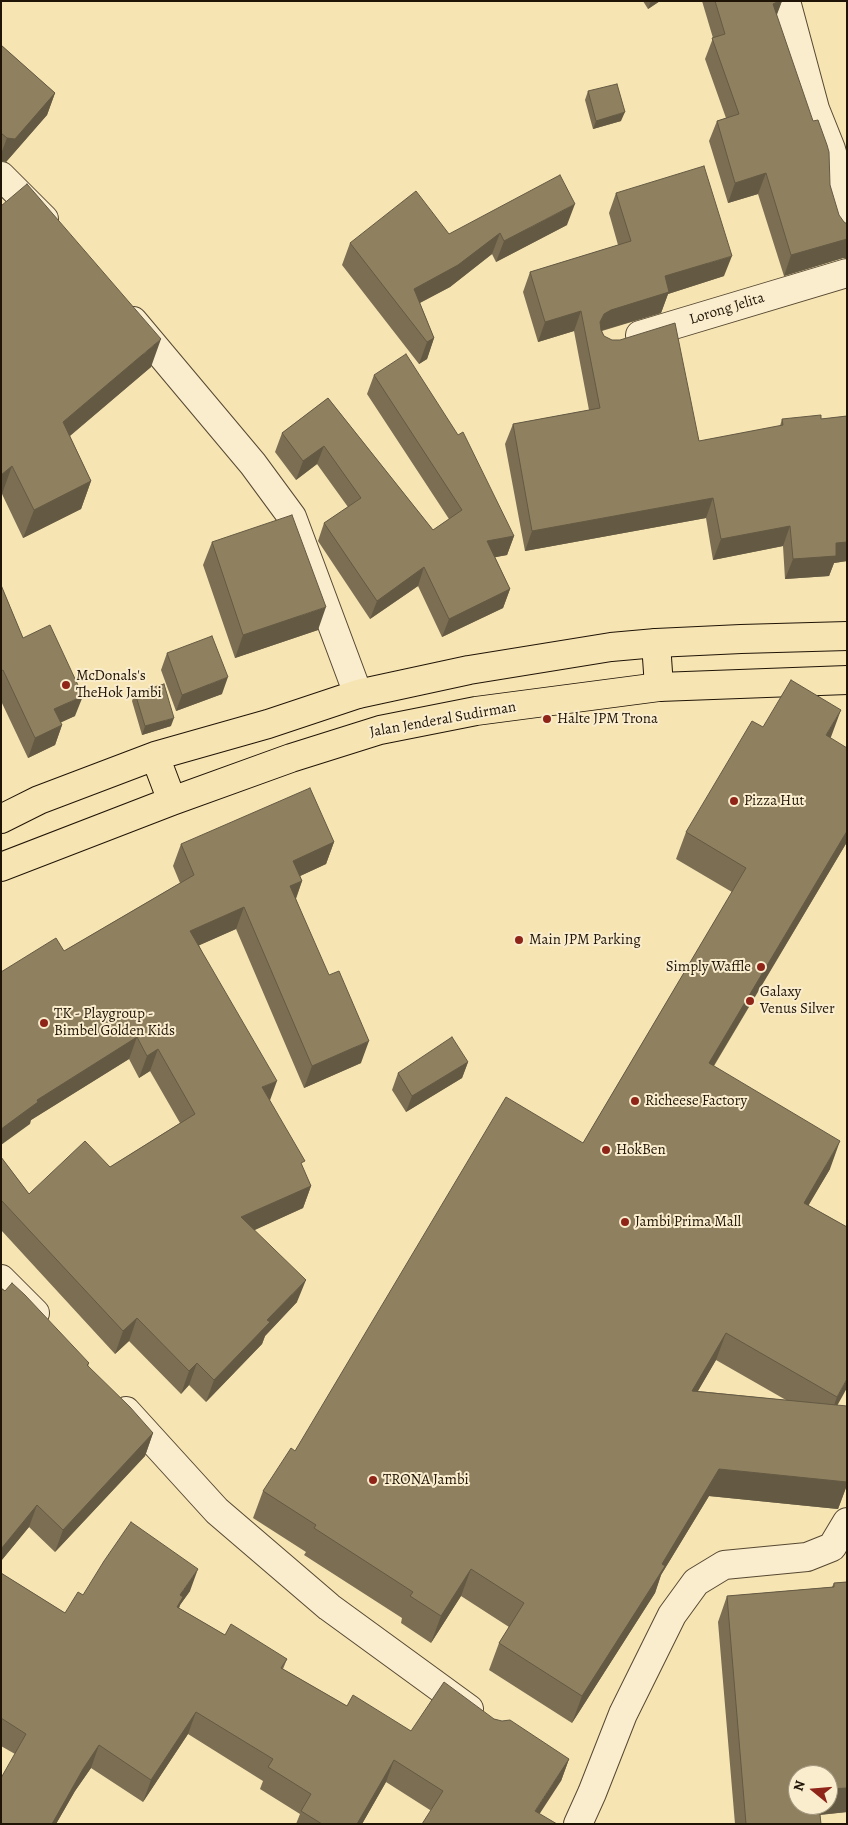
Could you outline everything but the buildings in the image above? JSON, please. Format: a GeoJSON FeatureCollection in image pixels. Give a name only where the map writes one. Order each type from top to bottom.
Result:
{"type":"FeatureCollection","features":[{"type":"Feature","properties":{"kind":"main road"},"geometry":{"type":"LineString","coordinates":[[1,819],[40,800],[155,756],[268,724],[358,694],[469,670],[611,648],[656,643],[847,636]]}},
{"type":"Feature","properties":{"kind":"main road"},"geometry":{"type":"LineString","coordinates":[[656,643],[659,687]]}},
{"type":"Feature","properties":{"kind":"main road","name":"Jalan Jenderal Sudirman"},"geometry":{"type":"LineString","coordinates":[[1,867],[172,800],[291,758],[380,730],[476,711],[659,687],[847,680]]}},
{"type":"Feature","properties":{"kind":"main road"},"geometry":{"type":"LineString","coordinates":[[155,756],[172,800]]}},
{"type":"Feature","properties":{"kind":"street"},"geometry":{"type":"LineString","coordinates":[[786,1],[815,109],[839,147],[837,170],[838,201],[847,231]]}},
{"type":"Feature","properties":{"kind":"street"},"geometry":{"type":"LineString","coordinates":[[1,176],[34,207],[60,237]]}},
{"type":"Feature","properties":{"kind":"street","name":"Lorong Jelita"},"geometry":{"type":"LineString","coordinates":[[617,342],[847,273]]}},
{"type":"Feature","properties":{"kind":"street"},"geometry":{"type":"LineString","coordinates":[[118,305],[253,464],[292,517],[358,694]]}},
{"type":"Feature","properties":{"kind":"street"},"geometry":{"type":"LineString","coordinates":[[1,1279],[55,1333]]}},
{"type":"Feature","properties":{"kind":"street"},"geometry":{"type":"LineString","coordinates":[[109,1392],[217,1510],[329,1607],[487,1722]]}},
{"type":"Feature","properties":{"kind":"street"},"geometry":{"type":"LineString","coordinates":[[578,1824],[622,1714],[672,1615],[696,1582],[724,1565],[807,1557],[832,1547],[847,1522]]}},
{"type":"Feature","properties":{"kind":"place","name":"McDonals's TheHok Jambi"},"geometry":{"type":"Point","coordinates":[66,685]}},
{"type":"Feature","properties":{"kind":"place","name":"Halte JPM Trona"},"geometry":{"type":"Point","coordinates":[547,719]}},
{"type":"Feature","properties":{"kind":"place","name":"Pizza Hut"},"geometry":{"type":"Point","coordinates":[734,801]}},
{"type":"Feature","properties":{"kind":"place","name":"Main JPM Parking"},"geometry":{"type":"Point","coordinates":[519,940]}},
{"type":"Feature","properties":{"kind":"place","name":"Simply Waffle"},"geometry":{"type":"Point","coordinates":[761,967]}},
{"type":"Feature","properties":{"kind":"place","name":"Galaxy Venus Silver"},"geometry":{"type":"Point","coordinates":[750,1001]}},
{"type":"Feature","properties":{"kind":"place","name":"TK - Playgroup - Bimbel Golden Kids"},"geometry":{"type":"Point","coordinates":[44,1023]}},
{"type":"Feature","properties":{"kind":"place","name":"Richeese Factory"},"geometry":{"type":"Point","coordinates":[635,1101]}},
{"type":"Feature","properties":{"kind":"place","name":"HokBen"},"geometry":{"type":"Point","coordinates":[606,1150]}},
{"type":"Feature","properties":{"kind":"place","name":"Jambi Prima Mall"},"geometry":{"type":"Point","coordinates":[625,1222]}},
{"type":"Feature","properties":{"kind":"place","name":"TRONA Jambi"},"geometry":{"type":"Point","coordinates":[373,1480]}}]}
